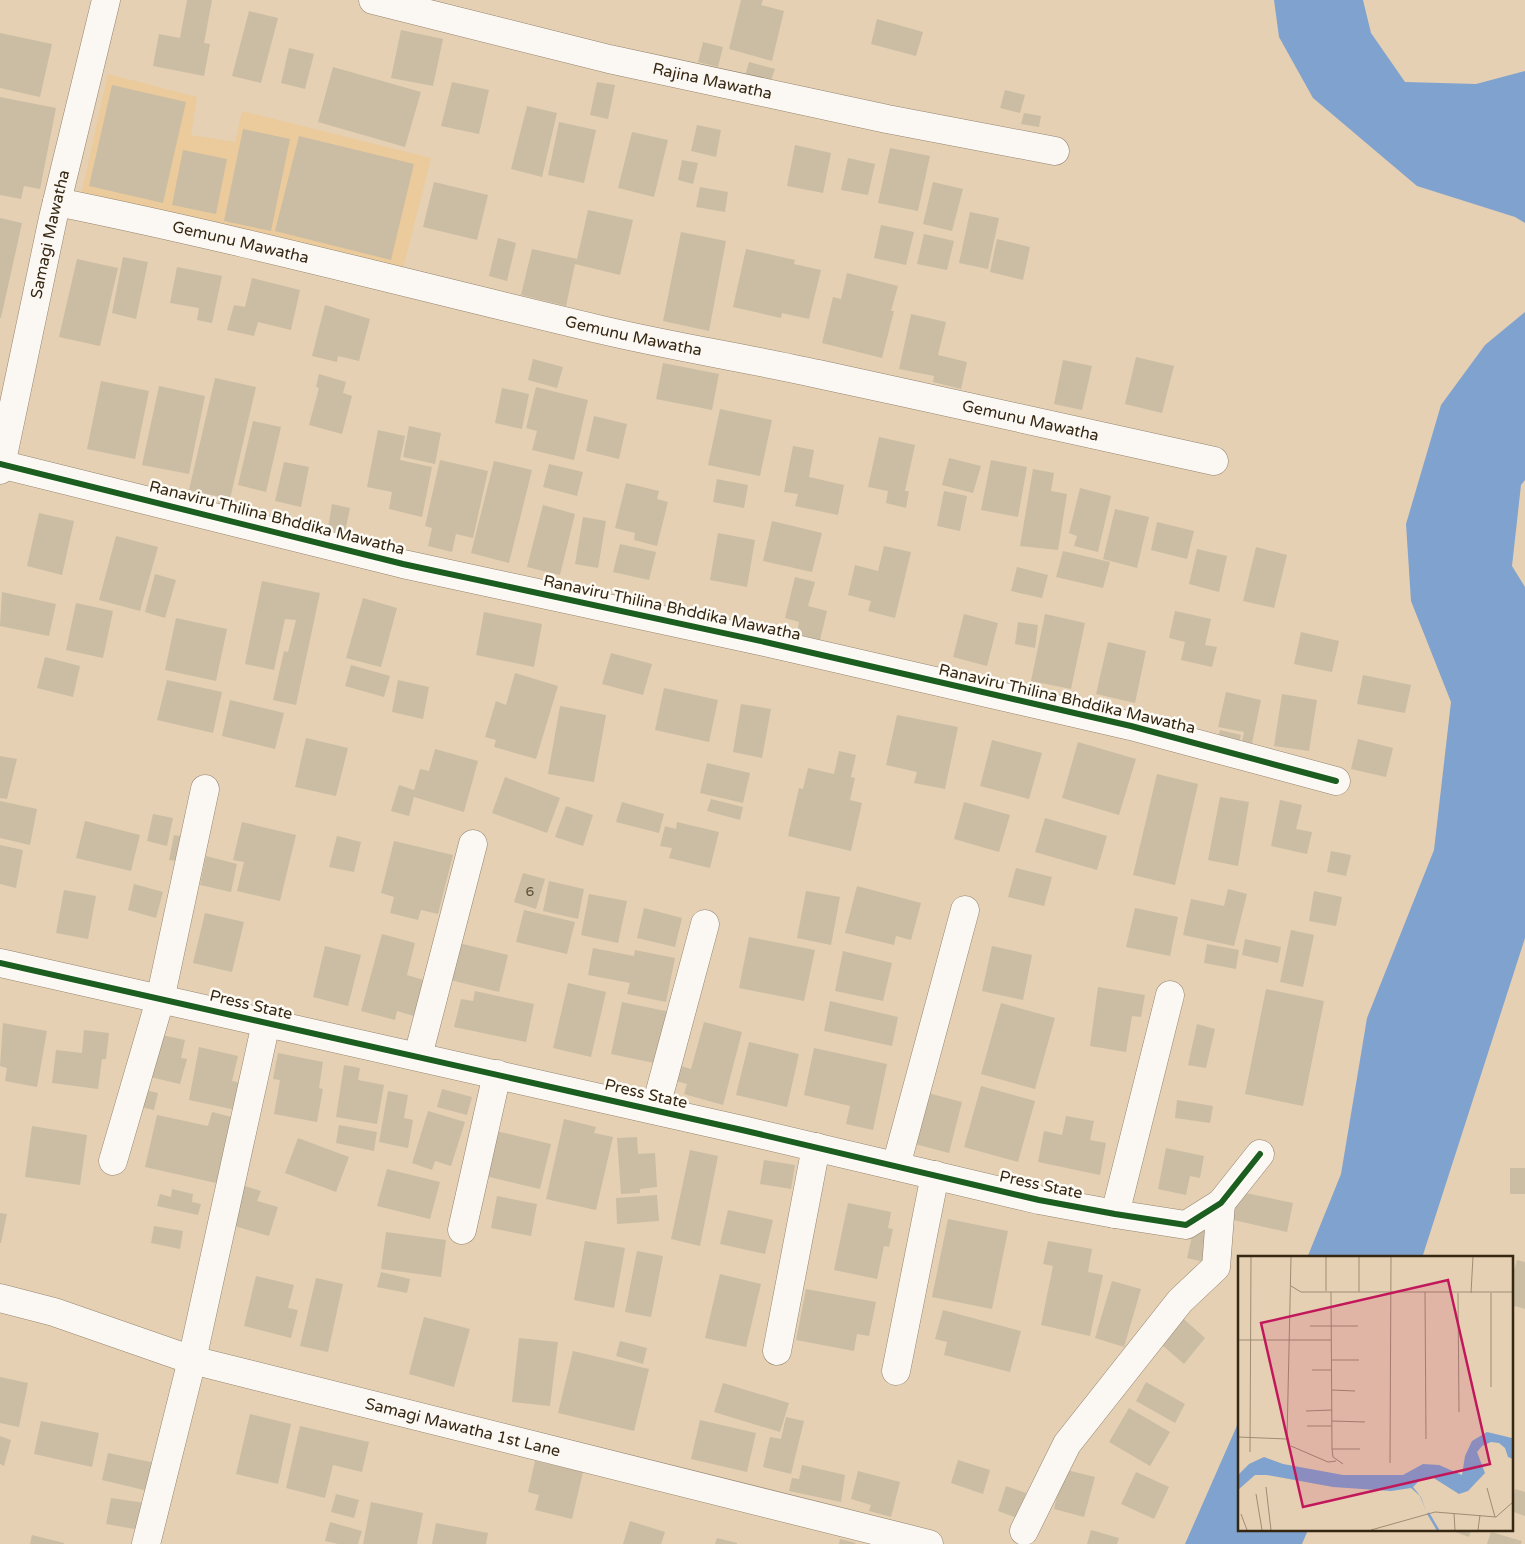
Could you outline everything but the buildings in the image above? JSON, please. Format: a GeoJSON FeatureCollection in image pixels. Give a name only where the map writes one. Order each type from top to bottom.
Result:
{"type":"FeatureCollection","features":[{"type":"Feature","properties":{"kind":"street","name":"Samagi Mawatha"},"geometry":{"type":"LineString","coordinates":[[0,466],[57,202],[106,0]]}},
{"type":"Feature","properties":{"kind":"street","name":"Rajina Mawatha"},"geometry":{"type":"LineString","coordinates":[[373,0],[619,61],[887,119],[1055,152]]}},
{"type":"Feature","properties":{"kind":"street","name":"Gemunu Mawatha"},"geometry":{"type":"LineString","coordinates":[[57,202],[363,270],[605,331],[817,373],[1037,424],[1214,461]]}},
{"type":"Feature","properties":{"kind":"street","name":"Ranaviru Thilina Bhddika Mawatha"},"geometry":{"type":"LineString","coordinates":[[0,466],[403,564],[765,642],[1131,726],[1336,781]]}},
{"type":"Feature","properties":{"kind":"street"},"geometry":{"type":"LineString","coordinates":[[113,1161],[160,1000],[205,789]]}},
{"type":"Feature","properties":{"kind":"street"},"geometry":{"type":"LineString","coordinates":[[418,1056],[473,844]]}},
{"type":"Feature","properties":{"kind":"street"},"geometry":{"type":"LineString","coordinates":[[896,1166],[965,910]]}},
{"type":"Feature","properties":{"kind":"street"},"geometry":{"type":"LineString","coordinates":[[655,1110],[705,924]]}},
{"type":"Feature","properties":{"kind":"street","name":"Press State"},"geometry":{"type":"LineString","coordinates":[[0,963],[655,1110],[1039,1200],[1186,1225],[1221,1203],[1260,1154]]}},
{"type":"Feature","properties":{"kind":"street"},"geometry":{"type":"LineString","coordinates":[[1116,1214],[1170,994]]}},
{"type":"Feature","properties":{"kind":"street"},"geometry":{"type":"LineString","coordinates":[[146,1544],[192,1360],[266,1024]]}},
{"type":"Feature","properties":{"kind":"street"},"geometry":{"type":"LineString","coordinates":[[462,1230],[497,1074]]}},
{"type":"Feature","properties":{"kind":"street"},"geometry":{"type":"LineString","coordinates":[[777,1351],[816,1147]]}},
{"type":"Feature","properties":{"kind":"street"},"geometry":{"type":"LineString","coordinates":[[896,1371],[934,1175]]}},
{"type":"Feature","properties":{"kind":"street"},"geometry":{"type":"LineString","coordinates":[[1024,1531],[1067,1444],[1180,1301],[1216,1267],[1221,1203]]}},
{"type":"Feature","properties":{"kind":"street","name":"Samagi Mawatha 1st Lane"},"geometry":{"type":"LineString","coordinates":[[0,1298],[54,1312],[192,1360],[929,1544]]}},
{"type":"Feature","properties":{"kind":"shaded area"},"geometry":{"type":"Polygon","coordinates":[[[108,74],[197,97],[191,135],[235,142],[242,111],[431,158],[402,272],[81,195],[108,74]]]}},
{"type":"Feature","properties":{"kind":"water"},"geometry":{"type":"Polygon","coordinates":[[[1274,0],[1363,0],[1371,33],[1405,82],[1476,84],[1525,71],[1525,223],[1515,217],[1417,186],[1313,98],[1279,37],[1274,0]]]}},
{"type":"Feature","properties":{"kind":"water"},"geometry":{"type":"Polygon","coordinates":[[[1525,312],[1525,480],[1521,485],[1512,566],[1525,587],[1525,938],[1423,1256],[1308,1256],[1341,1174],[1367,1018],[1434,850],[1451,702],[1411,601],[1406,524],[1441,405],[1485,345],[1525,312]]]}},
{"type":"Feature","properties":{"kind":"water"},"geometry":{"type":"Polygon","coordinates":[[[1238,1423],[1238,1532],[1307,1532],[1302,1544],[1185,1544],[1238,1423]]]}},
{"type":"Feature","properties":{"kind":"cycle path"},"geometry":{"type":"LineString","coordinates":[[0,464],[403,564],[765,642],[1131,726],[1336,781]]}},
{"type":"Feature","properties":{"kind":"cycle path"},"geometry":{"type":"LineString","coordinates":[[0,963],[742,1130],[1039,1200],[1186,1225],[1221,1203],[1260,1154]]}}]}
